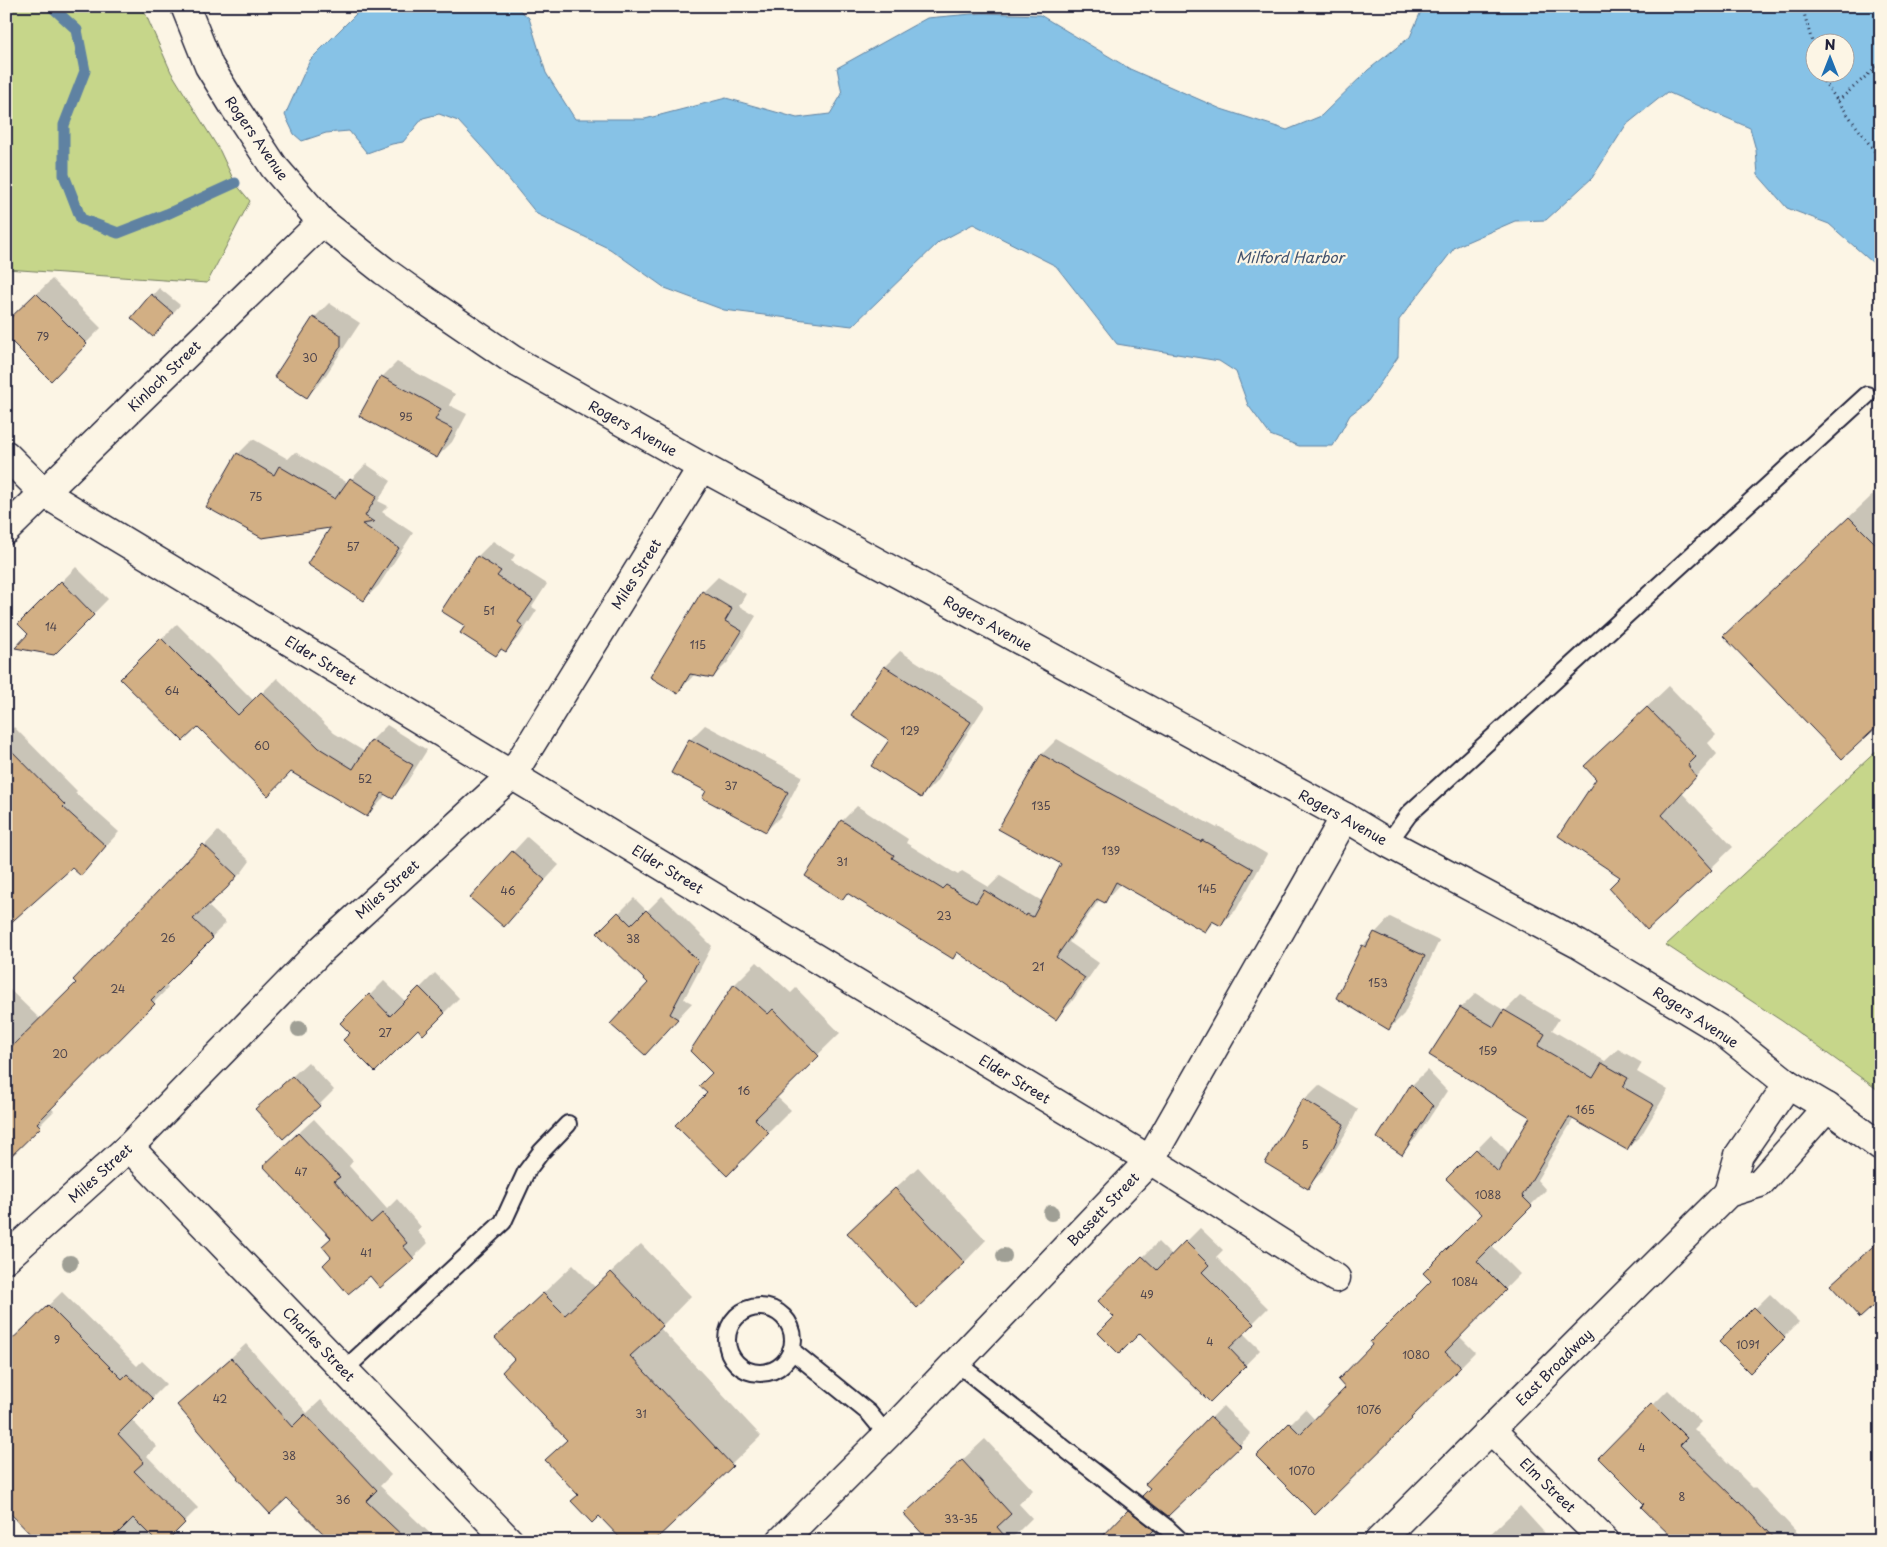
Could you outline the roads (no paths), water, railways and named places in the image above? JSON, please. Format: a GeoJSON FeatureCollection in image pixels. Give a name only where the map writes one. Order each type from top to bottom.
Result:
{"type":"FeatureCollection","features":[{"type":"Feature","properties":{"kind":"street","name":"Rogers Avenue"},"geometry":{"type":"LineString","coordinates":[[185,6],[209,66],[235,108],[274,167],[322,222],[384,271],[513,360],[702,467],[1345,817],[1388,843],[1578,944],[1719,1029],[1788,1084],[1827,1107],[1881,1146]]}},
{"type":"Feature","properties":{"kind":"street","name":"Kinloch Street"},"geometry":{"type":"LineString","coordinates":[[6,530],[322,222]]}},
{"type":"Feature","properties":{"kind":"street","name":"Elder Street"},"geometry":{"type":"LineString","coordinates":[[6,455],[44,493],[1150,1160],[1336,1278]]}},
{"type":"Feature","properties":{"kind":"street","name":"Miles Street"},"geometry":{"type":"LineString","coordinates":[[6,1258],[129,1147],[321,950],[512,775],[702,467]]}},
{"type":"Feature","properties":{"kind":"street","name":"Bassett Street"},"geometry":{"type":"LineString","coordinates":[[781,1541],[888,1435],[1150,1160],[1345,817]]}},
{"type":"Feature","properties":{"kind":"street","name":"East Broadway"},"geometry":{"type":"LineString","coordinates":[[1379,1541],[1728,1192],[1739,1155],[1788,1084]]}},
{"type":"Feature","properties":{"kind":"street","name":"East Broadway"},"geometry":{"type":"LineString","coordinates":[[1728,1192],[1760,1183],[1827,1107]]}},
{"type":"Feature","properties":{"kind":"street","name":"Charles Street"},"geometry":{"type":"LineString","coordinates":[[129,1147],[509,1541]]}},
{"type":"Feature","properties":{"kind":"street","name":"Elm Street"},"geometry":{"type":"LineString","coordinates":[[1491,1430],[1605,1541]]}},
{"type":"Feature","properties":{"kind":"lane"},"geometry":{"type":"LineString","coordinates":[[1388,843],[1409,814],[1867,395]]}},
{"type":"Feature","properties":{"kind":"lane"},"geometry":{"type":"LineString","coordinates":[[344,1370],[503,1222],[526,1172],[541,1152],[568,1124]]}},
{"type":"Feature","properties":{"kind":"lane"},"geometry":{"type":"LineString","coordinates":[[756,1307],[768,1308],[778,1312],[786,1319],[791,1329],[792,1350],[786,1360],[768,1372],[758,1373],[748,1370],[738,1365],[728,1347],[727,1336],[730,1325],[745,1310],[756,1307]]}},
{"type":"Feature","properties":{"kind":"lane"},"geometry":{"type":"LineString","coordinates":[[792,1350],[868,1413],[888,1435]]}},
{"type":"Feature","properties":{"kind":"lane"},"geometry":{"type":"LineString","coordinates":[[957,1362],[1181,1541]]}},
{"type":"Feature","properties":{"kind":"water","name":"Milford Harbor"},"geometry":{"type":"Polygon","coordinates":[[[360,6],[515,6],[529,18],[546,73],[575,119],[645,119],[726,98],[797,118],[830,114],[842,94],[837,68],[927,18],[983,13],[1040,15],[1130,69],[1221,109],[1287,130],[1321,116],[1368,70],[1410,37],[1422,9],[1419,6],[1881,6],[1881,270],[1829,224],[1787,208],[1758,175],[1756,150],[1750,128],[1667,92],[1626,125],[1592,178],[1546,220],[1515,221],[1455,247],[1399,320],[1398,357],[1368,401],[1350,415],[1333,446],[1299,446],[1270,435],[1248,405],[1236,372],[1219,361],[1117,344],[1056,266],[973,224],[939,242],[852,326],[724,310],[665,288],[610,249],[537,214],[490,156],[458,121],[439,114],[423,118],[403,142],[367,153],[349,131],[326,133],[302,141],[294,134],[285,115],[310,60],[358,12],[360,6]]]}},
{"type":"Feature","properties":{"kind":"waterway"},"geometry":{"type":"LineString","coordinates":[[51,6],[77,30],[85,71],[64,125],[64,175],[81,219],[118,233],[167,214],[235,183]]}}]}
